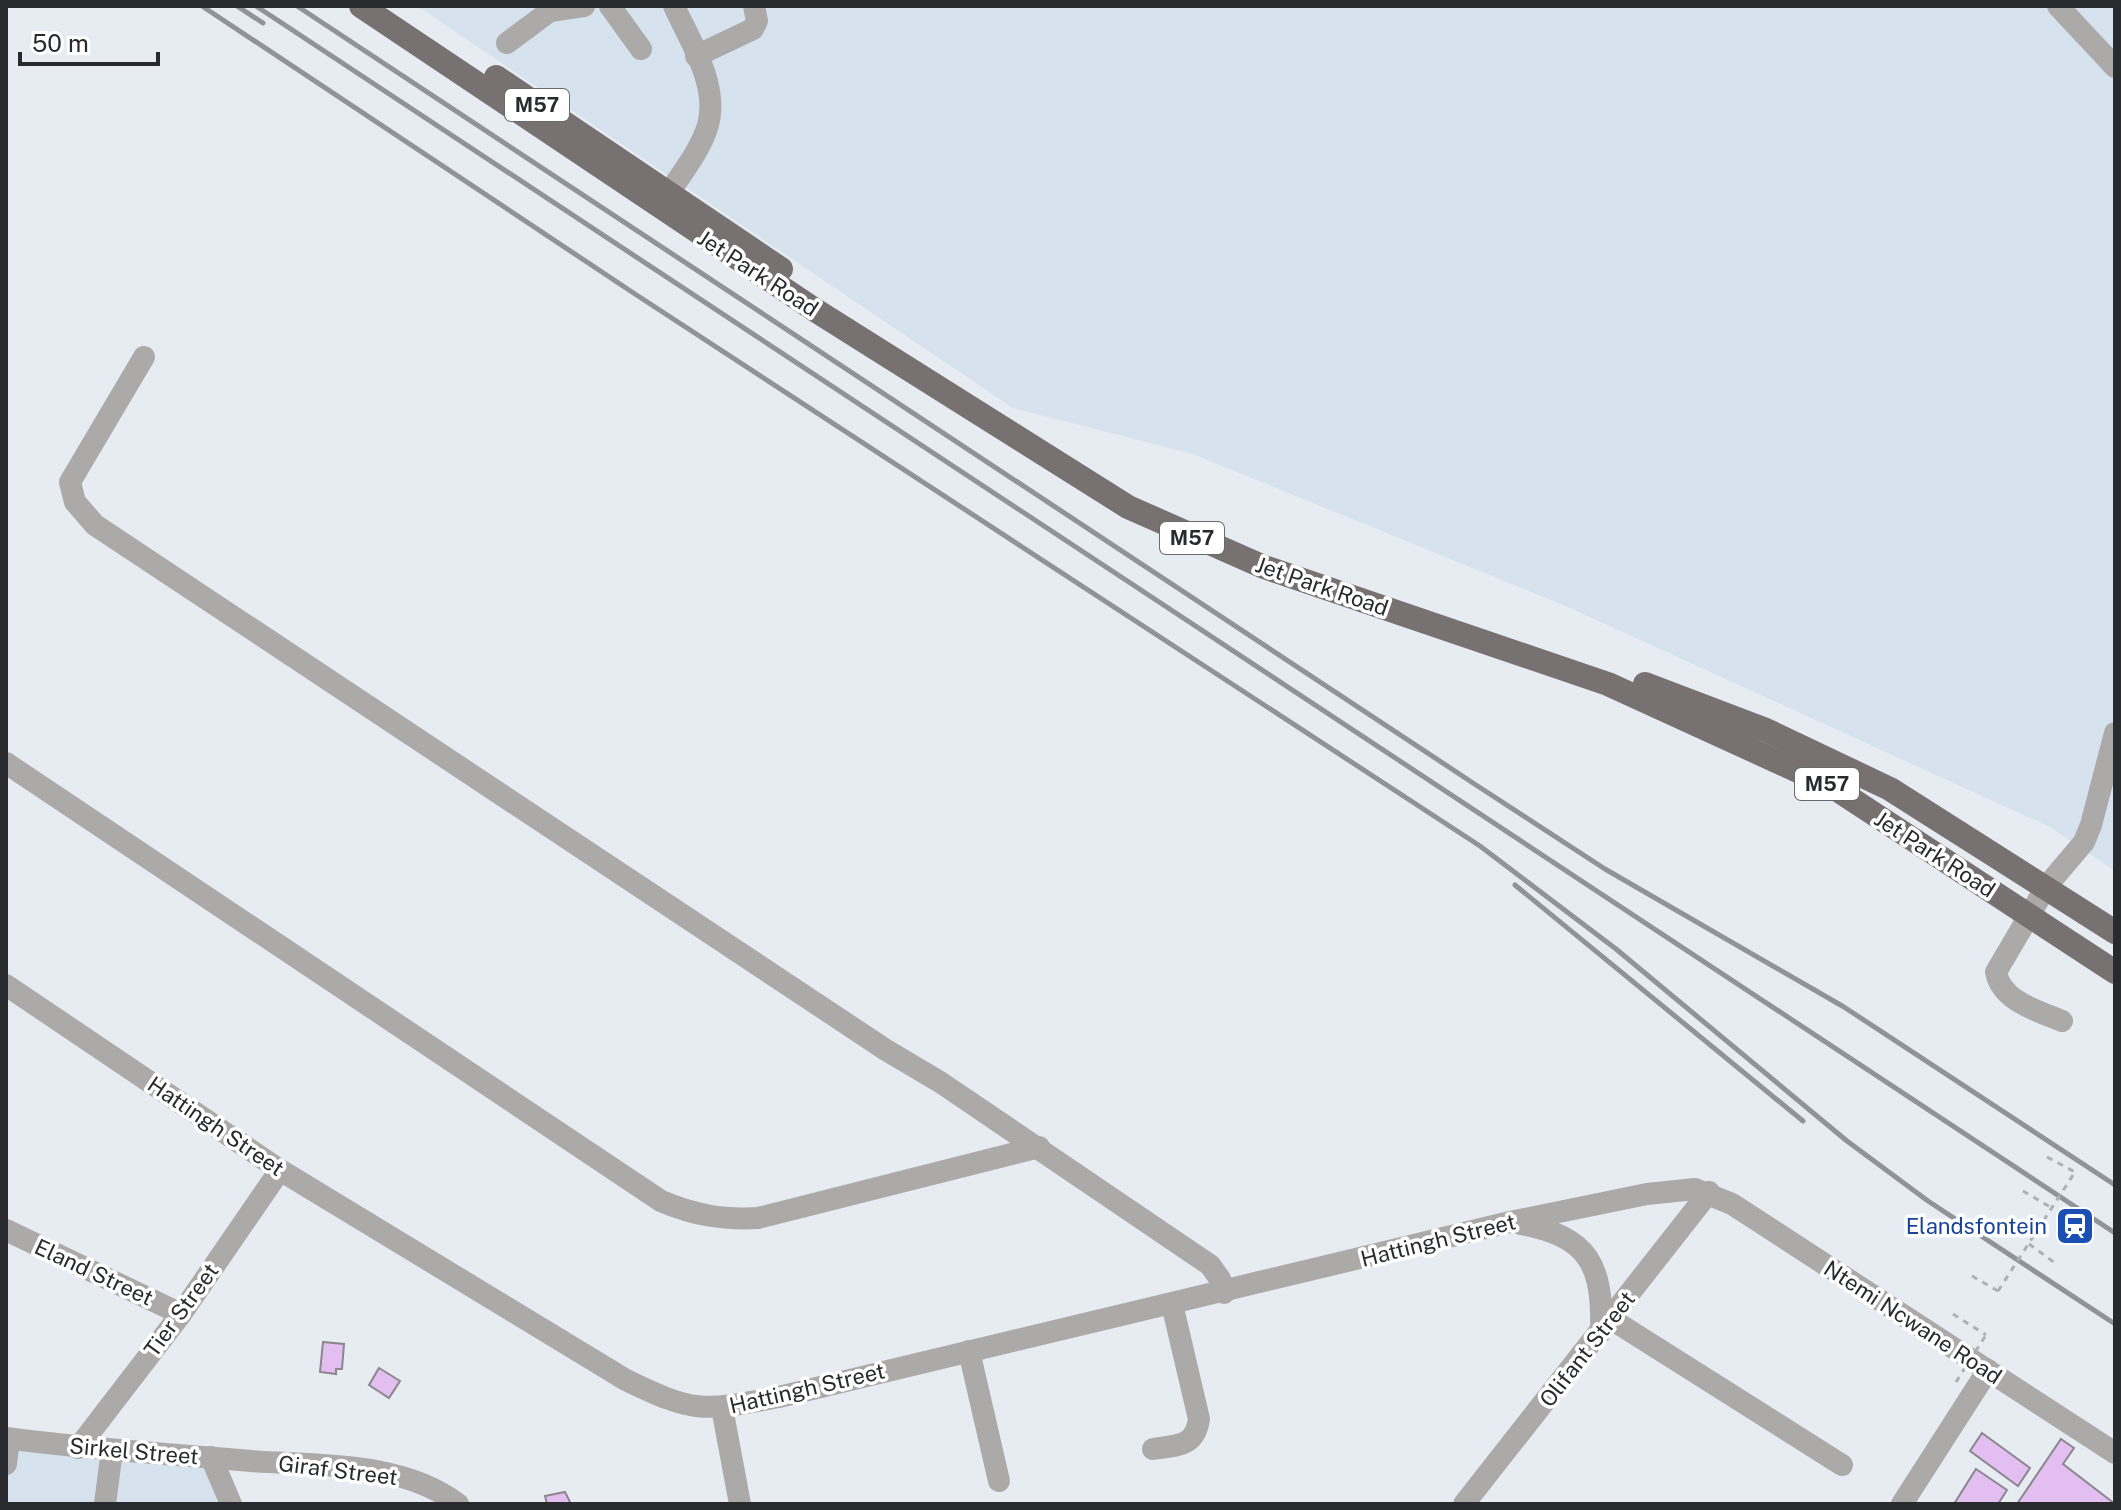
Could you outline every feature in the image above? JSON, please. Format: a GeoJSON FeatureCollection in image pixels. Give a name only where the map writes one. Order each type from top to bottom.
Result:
{"type":"FeatureCollection","features":[{"type":"Feature","properties":{"kind":"main road","name":"Jet Park Road"},"geometry":{"type":"LineString","coordinates":[[361,6],[1125,492],[1240,544],[1604,669],[1766,730],[1890,789],[2115,932]]}},
{"type":"Feature","properties":{"kind":"main road","name":"Jet Park Road"},"geometry":{"type":"LineString","coordinates":[[387,6],[664,199],[1072,474],[1150,519],[1264,567],[1608,684],[1791,766],[1833,787],[2115,972]]}},
{"type":"Feature","properties":{"kind":"street"},"geometry":{"type":"LineString","coordinates":[[507,43],[550,11],[584,6]]}},
{"type":"Feature","properties":{"kind":"street"},"geometry":{"type":"LineString","coordinates":[[610,6],[641,49]]}},
{"type":"Feature","properties":{"kind":"street"},"geometry":{"type":"LineString","coordinates":[[664,199],[708,126],[708,89],[674,6]]}},
{"type":"Feature","properties":{"kind":"street"},"geometry":{"type":"LineString","coordinates":[[696,56],[753,29],[757,21],[754,6]]}},
{"type":"Feature","properties":{"kind":"street"},"geometry":{"type":"LineString","coordinates":[[2058,6],[2115,67]]}},
{"type":"Feature","properties":{"kind":"street"},"geometry":{"type":"LineString","coordinates":[[2077,6],[2115,47]]}},
{"type":"Feature","properties":{"kind":"street"},"geometry":{"type":"LineString","coordinates":[[144,357],[70,482],[75,502],[95,525],[1039,1147],[1210,1265],[1220,1279],[1224,1293]]}},
{"type":"Feature","properties":{"kind":"street"},"geometry":{"type":"LineString","coordinates":[[2062,1021],[2006,992],[1997,977],[1999,964],[2046,887],[2077,853],[2091,825],[2115,733]]}},
{"type":"Feature","properties":{"kind":"street"},"geometry":{"type":"LineString","coordinates":[[6,763],[661,1201],[692,1214],[725,1220],[758,1218],[1039,1147]]}},
{"type":"Feature","properties":{"kind":"street","name":"Hattingh Street"},"geometry":{"type":"LineString","coordinates":[[6,985],[280,1170],[626,1380],[684,1406],[722,1408],[1224,1293],[1510,1222],[1660,1191],[1709,1192]]}},
{"type":"Feature","properties":{"kind":"street","name":"Tier Street"},"geometry":{"type":"LineString","coordinates":[[78,1448],[181,1314],[280,1170]]}},
{"type":"Feature","properties":{"kind":"street","name":"Olifant Street"},"geometry":{"type":"LineString","coordinates":[[1464,1504],[1709,1192]]}},
{"type":"Feature","properties":{"kind":"street","name":"Ntemi Ncwane Road"},"geometry":{"type":"LineString","coordinates":[[1709,1192],[2115,1453]]}},
{"type":"Feature","properties":{"kind":"street"},"geometry":{"type":"LineString","coordinates":[[1510,1222],[1559,1234],[1576,1245],[1589,1260],[1601,1289],[1606,1326],[1842,1465]]}},
{"type":"Feature","properties":{"kind":"street","name":"Eland Street"},"geometry":{"type":"LineString","coordinates":[[6,1230],[181,1314]]}},
{"type":"Feature","properties":{"kind":"street"},"geometry":{"type":"LineString","coordinates":[[1153,1449],[1188,1444],[1195,1438],[1199,1419],[1172,1304]]}},
{"type":"Feature","properties":{"kind":"street"},"geometry":{"type":"LineString","coordinates":[[969,1351],[999,1481]]}},
{"type":"Feature","properties":{"kind":"street"},"geometry":{"type":"LineString","coordinates":[[1902,1504],[1988,1370]]}},
{"type":"Feature","properties":{"kind":"street"},"geometry":{"type":"LineString","coordinates":[[722,1408],[740,1504]]}},
{"type":"Feature","properties":{"kind":"street"},"geometry":{"type":"LineString","coordinates":[[6,1464],[7,1438]]}},
{"type":"Feature","properties":{"kind":"street","name":"Sirkel Street"},"geometry":{"type":"LineString","coordinates":[[7,1438],[78,1448],[211,1457],[231,1504]]}},
{"type":"Feature","properties":{"kind":"street"},"geometry":{"type":"LineString","coordinates":[[105,1504],[112,1450]]}},
{"type":"Feature","properties":{"kind":"street","name":"Giraf Street"},"geometry":{"type":"LineString","coordinates":[[211,1457],[364,1470],[424,1483],[458,1504]]}},
{"type":"Feature","properties":{"kind":"path"},"geometry":{"type":"LineString","coordinates":[[1972,1276],[1998,1291],[2075,1172],[2047,1157]]}},
{"type":"Feature","properties":{"kind":"path"},"geometry":{"type":"LineString","coordinates":[[2023,1191],[2052,1208]]}},
{"type":"Feature","properties":{"kind":"path"},"geometry":{"type":"LineString","coordinates":[[2029,1244],[2055,1263]]}},
{"type":"Feature","properties":{"kind":"path"},"geometry":{"type":"LineString","coordinates":[[1953,1314],[1986,1335],[1956,1382]]}},
{"type":"Feature","properties":{"kind":"shaded area"},"geometry":{"type":"Polygon","coordinates":[[[417,6],[2115,6],[2115,871],[2050,827],[1568,607],[1193,454],[1013,408],[417,6]]]}},
{"type":"Feature","properties":{"kind":"shaded area"},"geometry":{"type":"Polygon","coordinates":[[[6,1438],[211,1457],[231,1504],[6,1504],[6,1438]]]}},
{"type":"Feature","properties":{"kind":"building"},"geometry":{"type":"Polygon","coordinates":[[[323,1342],[344,1344],[342,1369],[336,1369],[336,1374],[320,1372],[323,1342]]]}},
{"type":"Feature","properties":{"kind":"building"},"geometry":{"type":"Polygon","coordinates":[[[379,1368],[400,1381],[389,1398],[369,1385],[379,1368]]]}},
{"type":"Feature","properties":{"kind":"building"},"geometry":{"type":"Polygon","coordinates":[[[1982,1433],[2030,1468],[2018,1486],[1970,1451],[1982,1433]]]}},
{"type":"Feature","properties":{"kind":"building"},"geometry":{"type":"Polygon","coordinates":[[[2061,1439],[2074,1448],[2063,1464],[2115,1504],[2017,1504],[2061,1439]]]}},
{"type":"Feature","properties":{"kind":"building"},"geometry":{"type":"Polygon","coordinates":[[[1976,1469],[2007,1490],[1998,1504],[1954,1504],[1976,1469]]]}},
{"type":"Feature","properties":{"kind":"building"},"geometry":{"type":"Polygon","coordinates":[[[565,1492],[571,1504],[547,1504],[545,1496],[565,1492]]]}},
{"type":"Feature","properties":{"kind":"railway"},"geometry":{"type":"LineString","coordinates":[[202,6],[635,294],[1480,846],[1616,949],[1847,1141],[1928,1201],[2115,1324]]}},
{"type":"Feature","properties":{"kind":"railway"},"geometry":{"type":"LineString","coordinates":[[237,6],[263,23]]}},
{"type":"Feature","properties":{"kind":"railway"},"geometry":{"type":"LineString","coordinates":[[256,6],[2115,1233]]}},
{"type":"Feature","properties":{"kind":"railway"},"geometry":{"type":"LineString","coordinates":[[297,6],[1605,869],[1844,1007],[2115,1185]]}},
{"type":"Feature","properties":{"kind":"railway"},"geometry":{"type":"LineString","coordinates":[[1515,885],[1803,1121]]}},
{"type":"Feature","properties":{"kind":"place","name":"Elandsfontein"},"geometry":{"type":"Point","coordinates":[2075,1226]}}]}
